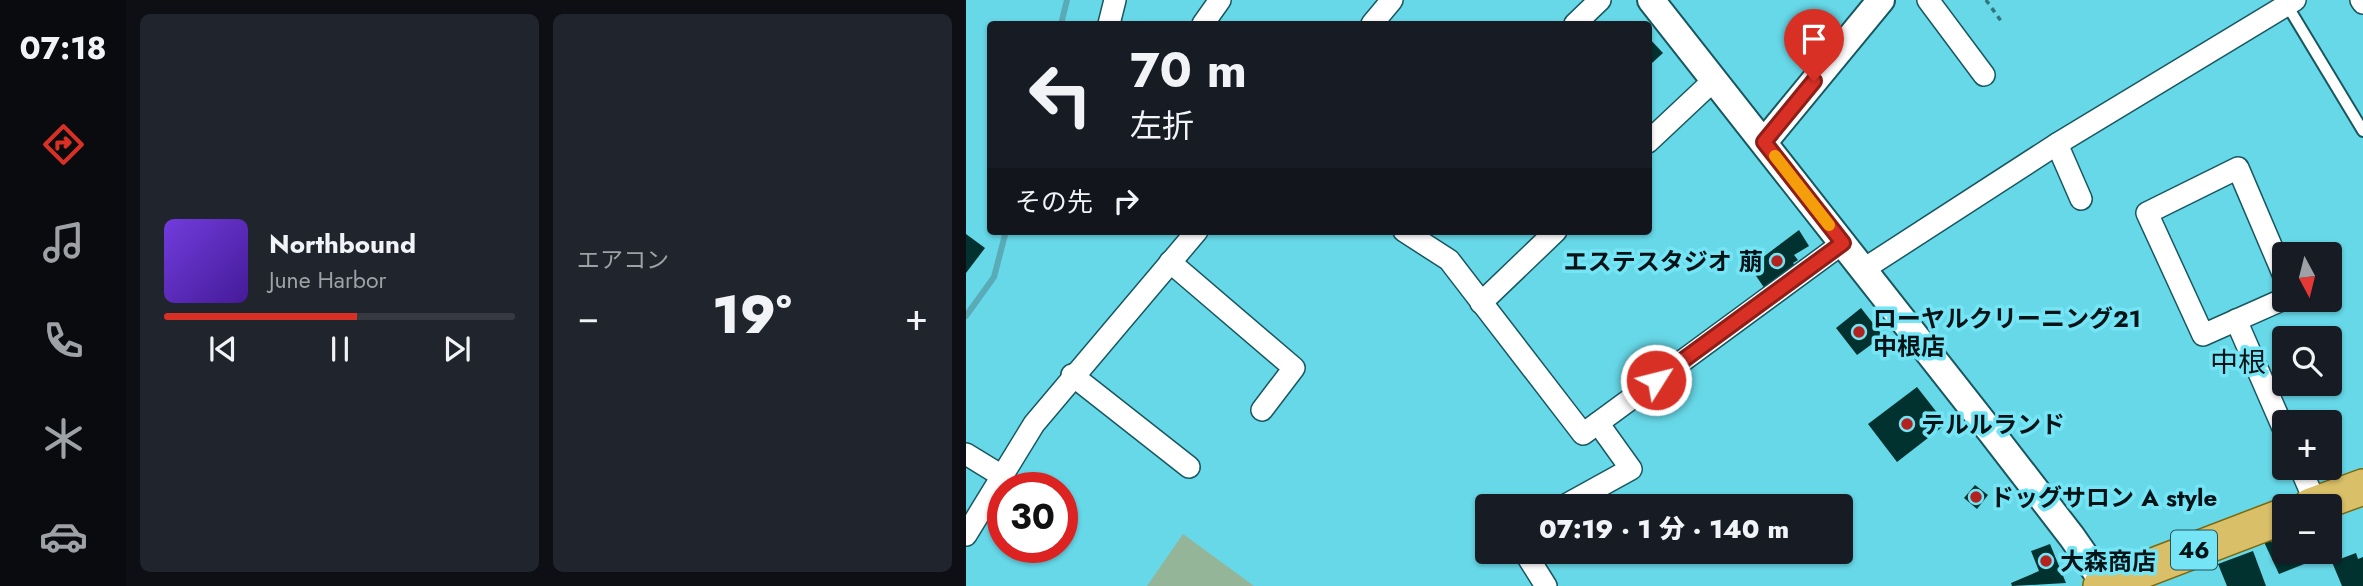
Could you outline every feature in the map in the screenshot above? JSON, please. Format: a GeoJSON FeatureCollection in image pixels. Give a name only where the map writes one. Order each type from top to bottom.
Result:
{"type":"FeatureCollection","features":[{"type":"Feature","properties":{"kind":"main road"},"geometry":{"type":"LineString","coordinates":[[2342,494],[2363,486]]}},
{"type":"Feature","properties":{"kind":"main road","name":"46"},"geometry":{"type":"LineString","coordinates":[[2104,586],[2272,521]]}},
{"type":"Feature","properties":{"kind":"street"},"geometry":{"type":"LineString","coordinates":[[1110,21],[1115,0]]}},
{"type":"Feature","properties":{"kind":"street"},"geometry":{"type":"LineString","coordinates":[[1205,21],[1220,0]]}},
{"type":"Feature","properties":{"kind":"street"},"geometry":{"type":"LineString","coordinates":[[1374,21],[1392,0]]}},
{"type":"Feature","properties":{"kind":"street"},"geometry":{"type":"LineString","coordinates":[[1578,21],[1600,0]]}},
{"type":"Feature","properties":{"kind":"street"},"geometry":{"type":"LineString","coordinates":[[1651,0],[2072,537],[2104,586]]}},
{"type":"Feature","properties":{"kind":"street"},"geometry":{"type":"LineString","coordinates":[[1764,142],[1881,0]]}},
{"type":"Feature","properties":{"kind":"street"},"geometry":{"type":"LineString","coordinates":[[1928,0],[1983,75]]}},
{"type":"Feature","properties":{"kind":"street"},"geometry":{"type":"LineString","coordinates":[[1864,269],[2057,144],[2291,3]]}},
{"type":"Feature","properties":{"kind":"street"},"geometry":{"type":"LineString","coordinates":[[1652,138],[1714,80]]}},
{"type":"Feature","properties":{"kind":"street"},"geometry":{"type":"LineString","coordinates":[[2057,144],[2081,199]]}},
{"type":"Feature","properties":{"kind":"street"},"geometry":{"type":"LineString","coordinates":[[2272,248],[2238,168],[2147,213],[2203,335],[2272,304]]}},
{"type":"Feature","properties":{"kind":"street"},"geometry":{"type":"LineString","coordinates":[[1004,472],[1034,424],[1072,375],[1194,235]]}},
{"type":"Feature","properties":{"kind":"street"},"geometry":{"type":"LineString","coordinates":[[1410,235],[1449,260],[1583,434],[1843,243]]}},
{"type":"Feature","properties":{"kind":"street"},"geometry":{"type":"LineString","coordinates":[[1482,303],[1552,235]]}},
{"type":"Feature","properties":{"kind":"street"},"geometry":{"type":"LineString","coordinates":[[1170,262],[1294,368],[1262,410]]}},
{"type":"Feature","properties":{"kind":"street"},"geometry":{"type":"LineString","coordinates":[[2236,320],[2275,410]]}},
{"type":"Feature","properties":{"kind":"street"},"geometry":{"type":"LineString","coordinates":[[1072,375],[1189,467]]}},
{"type":"Feature","properties":{"kind":"street"},"geometry":{"type":"LineString","coordinates":[[1586,494],[1631,469],[1598,424]]}},
{"type":"Feature","properties":{"kind":"street"},"geometry":{"type":"LineString","coordinates":[[966,454],[995,472]]}},
{"type":"Feature","properties":{"kind":"street"},"geometry":{"type":"LineString","coordinates":[[966,534],[987,500]]}},
{"type":"Feature","properties":{"kind":"street"},"geometry":{"type":"LineString","coordinates":[[1532,564],[1546,586]]}},
{"type":"Feature","properties":{"kind":"lane"},"geometry":{"type":"LineString","coordinates":[[2291,3],[2363,131]]}},
{"type":"Feature","properties":{"kind":"path"},"geometry":{"type":"LineString","coordinates":[[1986,0],[2001,20]]}},
{"type":"Feature","properties":{"kind":"green space"},"geometry":{"type":"Polygon","coordinates":[[[1183,534],[1254,586],[1147,586],[1183,534]]]}},
{"type":"Feature","properties":{"kind":"building"},"geometry":{"type":"Polygon","coordinates":[[[1652,41],[1663,53],[1652,63],[1652,41]]]}},
{"type":"Feature","properties":{"kind":"building","name":"エステスタジオ 萠"},"geometry":{"type":"Polygon","coordinates":[[[1799,230],[1809,246],[1794,255],[1798,260],[1793,263],[1797,267],[1765,289],[1750,267],[1799,230]]]}},
{"type":"Feature","properties":{"kind":"building"},"geometry":{"type":"Polygon","coordinates":[[[966,234],[985,248],[966,273],[966,234]]]}},
{"type":"Feature","properties":{"kind":"building","name":"ローヤルクリーニング21 中根店"},"geometry":{"type":"Polygon","coordinates":[[[1861,308],[1883,336],[1857,355],[1836,328],[1861,308]]]}},
{"type":"Feature","properties":{"kind":"building","name":"テルルランド"},"geometry":{"type":"Polygon","coordinates":[[[1917,387],[1946,424],[1897,462],[1868,424],[1917,387]]]}},
{"type":"Feature","properties":{"kind":"building","name":"ドッグサロン A style"},"geometry":{"type":"Polygon","coordinates":[[[1975,485],[1988,495],[1977,509],[1964,498],[1975,485]]]}},
{"type":"Feature","properties":{"kind":"building"},"geometry":{"type":"Polygon","coordinates":[[[2271,540],[2272,559],[2264,542],[2271,540]]]}},
{"type":"Feature","properties":{"kind":"building","name":"大森商店"},"geometry":{"type":"Polygon","coordinates":[[[2050,544],[2066,583],[2012,586],[2011,583],[2039,571],[2031,551],[2050,544]]]}},
{"type":"Feature","properties":{"kind":"building"},"geometry":{"type":"Polygon","coordinates":[[[2253,551],[2266,586],[2227,586],[2218,564],[2253,551]]]}},
{"type":"Feature","properties":{"kind":"building"},"geometry":{"type":"Polygon","coordinates":[[[2356,553],[2358,559],[2363,557],[2363,586],[2342,586],[2333,564],[2342,564],[2342,558],[2356,553]]]}},
{"type":"Feature","properties":{"kind":"building"},"geometry":{"type":"Polygon","coordinates":[[[2274,564],[2304,564],[2279,574],[2274,564]]]}},
{"type":"Feature","properties":{"kind":"waterway"},"geometry":{"type":"LineString","coordinates":[[1062,21],[1067,0]]}},
{"type":"Feature","properties":{"kind":"waterway"},"geometry":{"type":"LineString","coordinates":[[966,316],[994,277],[1005,235]]}},
{"type":"Feature","properties":{"kind":"slow traffic"},"geometry":{"type":"LineString","coordinates":[[1775,156],[1829,225]]}},
{"type":"Feature","properties":{"kind":"place","name":"エステスタジオ 萠"},"geometry":{"type":"Point","coordinates":[1777,261]}},
{"type":"Feature","properties":{"kind":"place","name":"ローヤルクリーニング21 中根店"},"geometry":{"type":"Point","coordinates":[1859,332]}},
{"type":"Feature","properties":{"kind":"place","name":"テルルランド"},"geometry":{"type":"Point","coordinates":[1907,424]}},
{"type":"Feature","properties":{"kind":"place","name":"ドッグサロン A style"},"geometry":{"type":"Point","coordinates":[1976,497]}},
{"type":"Feature","properties":{"kind":"place","name":"大森商店"},"geometry":{"type":"Point","coordinates":[2046,561]}},
{"type":"Feature","properties":{"kind":"district","name":"中根"},"geometry":{"type":"Point","coordinates":[2238,362]}},
{"type":"Feature","properties":{"kind":"route"},"geometry":{"type":"LineString","coordinates":[[1656,380],[1843,243],[1764,142],[1814,81]]}}]}
